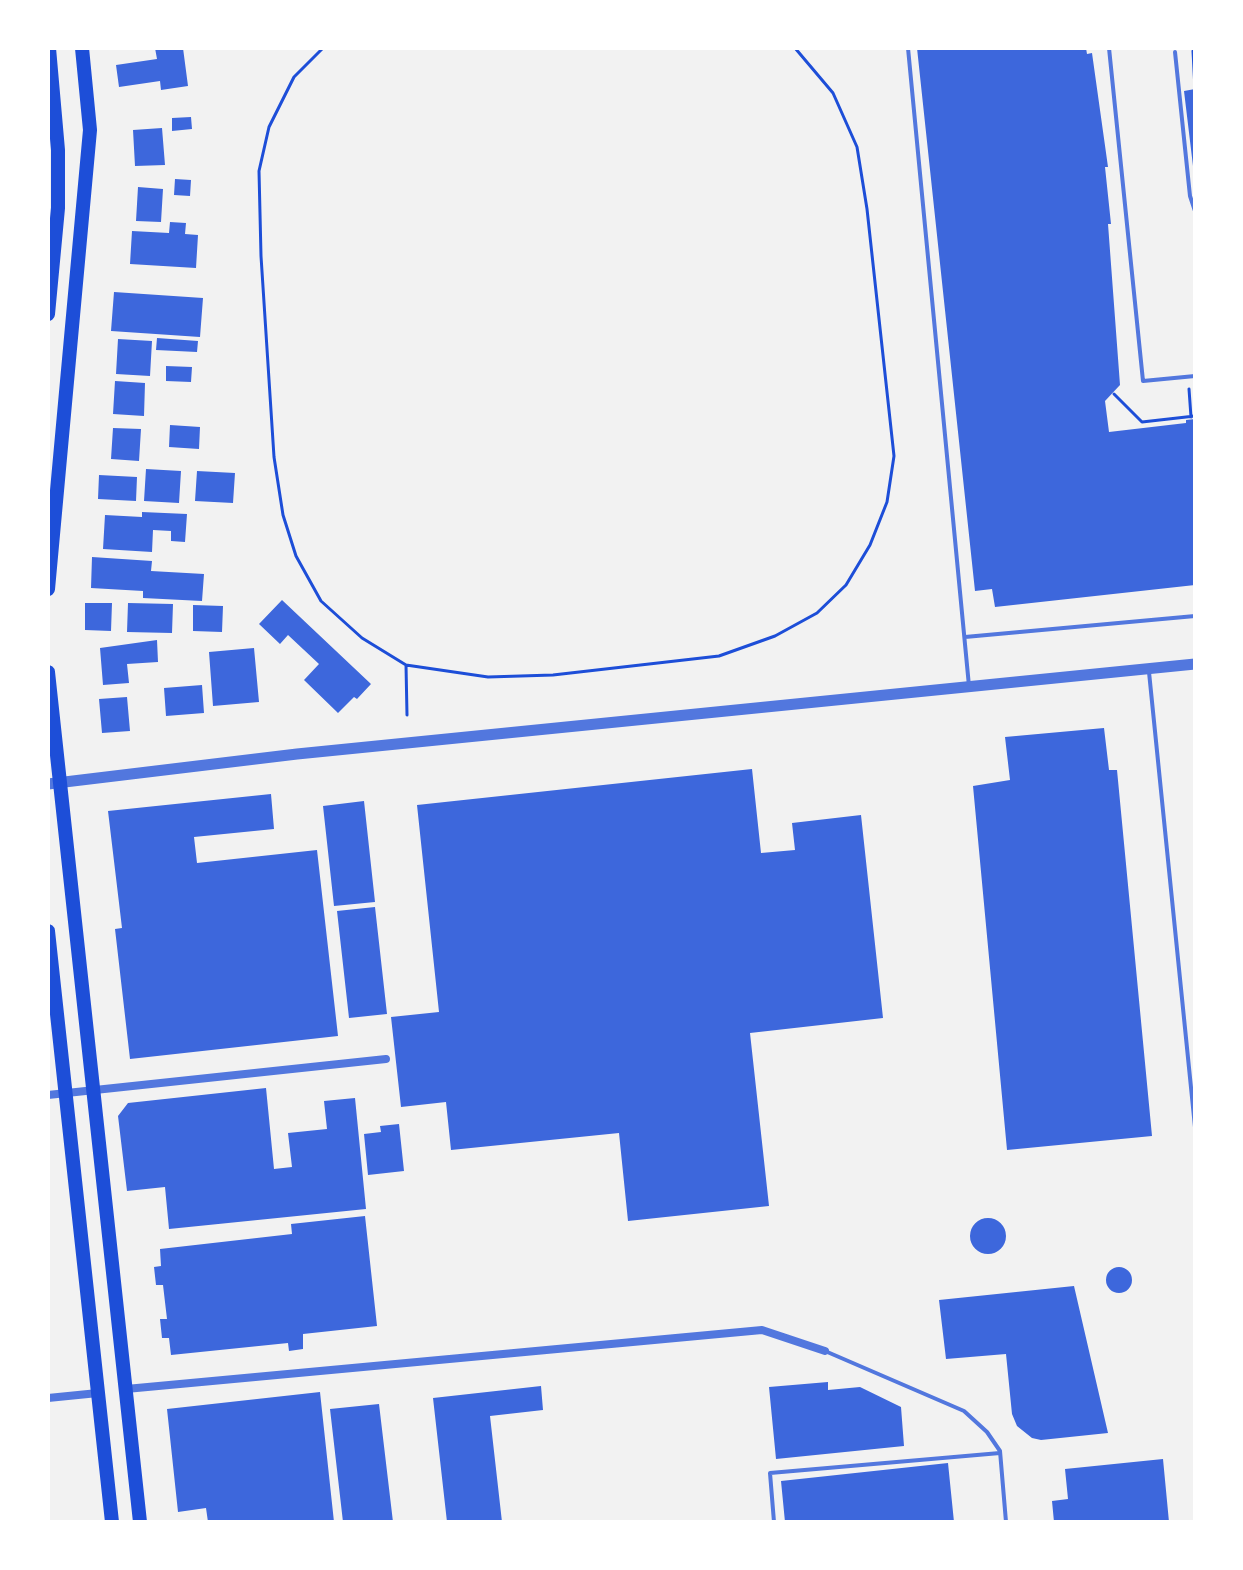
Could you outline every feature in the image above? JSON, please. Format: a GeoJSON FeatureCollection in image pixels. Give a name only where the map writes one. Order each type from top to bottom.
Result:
{"type":"FeatureCollection","features":[{"type":"Feature","properties":{"kind":"highway"},"geometry":{"type":"LineString","coordinates":[[48,314],[58,208],[58,150],[49,48]]}},
{"type":"Feature","properties":{"kind":"highway"},"geometry":{"type":"LineString","coordinates":[[48,589],[90,130],[82,48]]}},
{"type":"Feature","properties":{"kind":"highway"},"geometry":{"type":"LineString","coordinates":[[58,208],[83,212]]}},
{"type":"Feature","properties":{"kind":"highway"},"geometry":{"type":"LineString","coordinates":[[48,672],[55,784],[95,1090],[140,1522]]}},
{"type":"Feature","properties":{"kind":"highway"},"geometry":{"type":"LineString","coordinates":[[48,931],[112,1522]]}},
{"type":"Feature","properties":{"kind":"highway"},"geometry":{"type":"LineString","coordinates":[[72,1152],[101,1149]]}},
{"type":"Feature","properties":{"kind":"highway"},"geometry":{"type":"LineString","coordinates":[[82,1243],[110,1240]]}},
{"type":"Feature","properties":{"kind":"highway"},"geometry":{"type":"LineString","coordinates":[[98,1393],[126,1389]]}},
{"type":"Feature","properties":{"kind":"street"},"geometry":{"type":"LineString","coordinates":[[55,784],[297,754],[1195,664]]}},
{"type":"Feature","properties":{"kind":"street"},"geometry":{"type":"LineString","coordinates":[[48,1095],[386,1059]]}},
{"type":"Feature","properties":{"kind":"street"},"geometry":{"type":"LineString","coordinates":[[126,1389],[762,1330],[825,1351]]}},
{"type":"Feature","properties":{"kind":"street"},"geometry":{"type":"LineString","coordinates":[[48,1398],[98,1393]]}},
{"type":"Feature","properties":{"kind":"lane"},"geometry":{"type":"LineString","coordinates":[[908,48],[969,686]]}},
{"type":"Feature","properties":{"kind":"lane"},"geometry":{"type":"LineString","coordinates":[[1109,48],[1143,381],[1195,376]]}},
{"type":"Feature","properties":{"kind":"lane"},"geometry":{"type":"LineString","coordinates":[[1175,52],[1190,196],[1195,211]]}},
{"type":"Feature","properties":{"kind":"lane"},"geometry":{"type":"LineString","coordinates":[[965,637],[1195,616]]}},
{"type":"Feature","properties":{"kind":"lane"},"geometry":{"type":"LineString","coordinates":[[1149,669],[1195,1127]]}},
{"type":"Feature","properties":{"kind":"lane"},"geometry":{"type":"LineString","coordinates":[[825,1351],[964,1411],[987,1432],[1000,1453],[1006,1522]]}},
{"type":"Feature","properties":{"kind":"lane"},"geometry":{"type":"LineString","coordinates":[[774,1522],[770,1473],[1000,1453]]}},
{"type":"Feature","properties":{"kind":"path"},"geometry":{"type":"LineString","coordinates":[[323,48],[294,77],[269,127],[259,171],[261,256],[274,457],[283,515],[296,556],[321,601],[362,638],[406,665],[488,677],[553,675],[719,656],[775,636],[817,613],[846,585],[870,545],[887,502],[894,456],[867,209],[857,147],[833,93],[795,48]]}},
{"type":"Feature","properties":{"kind":"path"},"geometry":{"type":"LineString","coordinates":[[1193,51],[1195,89]]}},
{"type":"Feature","properties":{"kind":"path"},"geometry":{"type":"LineString","coordinates":[[1114,394],[1142,422],[1193,417],[1187,376]]}},
{"type":"Feature","properties":{"kind":"path"},"geometry":{"type":"LineString","coordinates":[[406,665],[407,715]]}},
{"type":"Feature","properties":{"kind":"building"},"geometry":{"type":"Polygon","coordinates":[[[155,48],[183,48],[188,86],[161,90],[160,81],[119,87],[116,65],[157,59],[155,48]]]}},
{"type":"Feature","properties":{"kind":"building"},"geometry":{"type":"Polygon","coordinates":[[[917,48],[1086,48],[1087,54],[1092,53],[1108,167],[1105,167],[1111,224],[1108,224],[1120,385],[1105,401],[1109,432],[1186,423],[1186,420],[1195,419],[1195,585],[995,607],[992,589],[975,591],[917,48]]]}},
{"type":"Feature","properties":{"kind":"building"},"geometry":{"type":"Polygon","coordinates":[[[1195,89],[1195,166],[1193,166],[1184,91],[1195,89]]]}},
{"type":"Feature","properties":{"kind":"building"},"geometry":{"type":"Polygon","coordinates":[[[191,117],[192,129],[172,131],[172,118],[191,117]]]}},
{"type":"Feature","properties":{"kind":"building"},"geometry":{"type":"Polygon","coordinates":[[[162,128],[165,165],[135,166],[133,130],[162,128]]]}},
{"type":"Feature","properties":{"kind":"building"},"geometry":{"type":"Polygon","coordinates":[[[175,179],[191,180],[190,196],[174,195],[175,179]]]}},
{"type":"Feature","properties":{"kind":"building"},"geometry":{"type":"Polygon","coordinates":[[[138,187],[163,189],[161,222],[136,221],[138,187]]]}},
{"type":"Feature","properties":{"kind":"building"},"geometry":{"type":"Polygon","coordinates":[[[170,222],[186,223],[185,234],[198,235],[196,268],[130,264],[132,231],[169,233],[170,222]]]}},
{"type":"Feature","properties":{"kind":"building"},"geometry":{"type":"Polygon","coordinates":[[[114,292],[203,298],[200,337],[111,331],[114,292]]]}},
{"type":"Feature","properties":{"kind":"building"},"geometry":{"type":"Polygon","coordinates":[[[157,338],[198,341],[197,352],[156,350],[157,338]]]}},
{"type":"Feature","properties":{"kind":"building"},"geometry":{"type":"Polygon","coordinates":[[[118,339],[152,341],[150,376],[116,374],[118,339]]]}},
{"type":"Feature","properties":{"kind":"building"},"geometry":{"type":"Polygon","coordinates":[[[166,366],[192,367],[191,382],[166,381],[166,366]]]}},
{"type":"Feature","properties":{"kind":"building"},"geometry":{"type":"Polygon","coordinates":[[[115,381],[145,383],[144,416],[113,414],[115,381]]]}},
{"type":"Feature","properties":{"kind":"building"},"geometry":{"type":"Polygon","coordinates":[[[170,425],[200,427],[199,449],[169,447],[170,425]]]}},
{"type":"Feature","properties":{"kind":"building"},"geometry":{"type":"Polygon","coordinates":[[[113,428],[141,429],[139,461],[111,459],[113,428]]]}},
{"type":"Feature","properties":{"kind":"building"},"geometry":{"type":"Polygon","coordinates":[[[146,469],[181,471],[179,503],[144,501],[146,469]]]}},
{"type":"Feature","properties":{"kind":"building"},"geometry":{"type":"Polygon","coordinates":[[[197,471],[235,473],[233,503],[195,501],[197,471]]]}},
{"type":"Feature","properties":{"kind":"building"},"geometry":{"type":"Polygon","coordinates":[[[99,475],[137,477],[136,501],[98,499],[99,475]]]}},
{"type":"Feature","properties":{"kind":"building"},"geometry":{"type":"Polygon","coordinates":[[[142,512],[187,514],[185,542],[171,541],[171,531],[153,530],[152,552],[103,549],[105,515],[142,517],[142,512]]]}},
{"type":"Feature","properties":{"kind":"building"},"geometry":{"type":"Polygon","coordinates":[[[92,557],[152,561],[151,571],[204,574],[202,601],[143,598],[143,591],[91,588],[92,557]]]}},
{"type":"Feature","properties":{"kind":"building"},"geometry":{"type":"Polygon","coordinates":[[[282,600],[371,684],[338,713],[304,680],[319,664],[288,635],[280,644],[259,624],[282,600]]]}},
{"type":"Feature","properties":{"kind":"building"},"geometry":{"type":"Polygon","coordinates":[[[85,603],[112,603],[111,631],[85,630],[85,603]]]}},
{"type":"Feature","properties":{"kind":"building"},"geometry":{"type":"Polygon","coordinates":[[[128,603],[173,604],[172,633],[127,632],[128,603]]]}},
{"type":"Feature","properties":{"kind":"building"},"geometry":{"type":"Polygon","coordinates":[[[193,605],[223,606],[222,632],[193,631],[193,605]]]}},
{"type":"Feature","properties":{"kind":"building"},"geometry":{"type":"Polygon","coordinates":[[[157,640],[158,662],[127,664],[129,683],[103,685],[100,648],[157,640]]]}},
{"type":"Feature","properties":{"kind":"building"},"geometry":{"type":"Polygon","coordinates":[[[254,648],[259,702],[213,706],[209,652],[254,648]]]}},
{"type":"Feature","properties":{"kind":"building"},"geometry":{"type":"Polygon","coordinates":[[[202,685],[204,713],[166,716],[164,688],[202,685]]]}},
{"type":"Feature","properties":{"kind":"building"},"geometry":{"type":"Polygon","coordinates":[[[127,697],[130,731],[102,733],[99,699],[127,697]]]}},
{"type":"Feature","properties":{"kind":"building"},"geometry":{"type":"Polygon","coordinates":[[[1104,728],[1109,770],[1117,770],[1152,1136],[1007,1150],[973,786],[1010,780],[1005,737],[1104,728]]]}},
{"type":"Feature","properties":{"kind":"building"},"geometry":{"type":"Polygon","coordinates":[[[752,769],[761,853],[795,850],[792,823],[861,815],[883,1018],[750,1033],[769,1206],[628,1221],[619,1133],[451,1150],[446,1102],[401,1107],[391,1017],[439,1012],[417,805],[752,769]]]}},
{"type":"Feature","properties":{"kind":"building"},"geometry":{"type":"Polygon","coordinates":[[[271,794],[274,829],[194,837],[197,863],[317,850],[338,1036],[130,1059],[115,929],[122,928],[108,811],[271,794]]]}},
{"type":"Feature","properties":{"kind":"building"},"geometry":{"type":"Polygon","coordinates":[[[364,801],[375,902],[334,906],[323,806],[364,801]]]}},
{"type":"Feature","properties":{"kind":"building"},"geometry":{"type":"Polygon","coordinates":[[[375,907],[387,1014],[349,1018],[337,911],[375,907]]]}},
{"type":"Feature","properties":{"kind":"building"},"geometry":{"type":"Polygon","coordinates":[[[266,1088],[274,1169],[292,1167],[288,1133],[327,1129],[324,1101],[355,1098],[366,1209],[169,1229],[165,1187],[127,1191],[118,1116],[128,1103],[266,1088]]]}},
{"type":"Feature","properties":{"kind":"building"},"geometry":{"type":"Polygon","coordinates":[[[399,1124],[404,1171],[368,1175],[364,1134],[381,1132],[380,1126],[399,1124]]]}},
{"type":"Feature","properties":{"kind":"building"},"geometry":{"type":"Polygon","coordinates":[[[365,1216],[377,1326],[303,1334],[303,1349],[289,1351],[288,1343],[171,1355],[169,1338],[162,1338],[160,1319],[167,1319],[163,1285],[156,1285],[154,1267],[161,1266],[160,1249],[292,1234],[291,1224],[365,1216]]]}},
{"type":"Feature","properties":{"kind":"building"},"geometry":{"type":"Polygon","coordinates":[[[988,1218],[1000,1224],[1006,1236],[1000,1248],[988,1254],[976,1248],[970,1236],[976,1224],[988,1218]]]}},
{"type":"Feature","properties":{"kind":"building"},"geometry":{"type":"Polygon","coordinates":[[[1119,1267],[1128,1271],[1132,1280],[1128,1289],[1119,1293],[1110,1289],[1106,1280],[1110,1271],[1119,1267]]]}},
{"type":"Feature","properties":{"kind":"building"},"geometry":{"type":"Polygon","coordinates":[[[1074,1286],[1108,1433],[1041,1440],[1032,1438],[1017,1426],[1012,1414],[1006,1354],[946,1359],[939,1300],[1074,1286]]]}},
{"type":"Feature","properties":{"kind":"building"},"geometry":{"type":"Polygon","coordinates":[[[828,1382],[828,1390],[860,1387],[901,1407],[904,1446],[776,1459],[769,1387],[828,1382]]]}},
{"type":"Feature","properties":{"kind":"building"},"geometry":{"type":"Polygon","coordinates":[[[541,1386],[543,1410],[490,1416],[502,1522],[447,1522],[433,1398],[541,1386]]]}},
{"type":"Feature","properties":{"kind":"building"},"geometry":{"type":"Polygon","coordinates":[[[320,1392],[334,1522],[208,1522],[206,1508],[178,1512],[167,1409],[320,1392]]]}},
{"type":"Feature","properties":{"kind":"building"},"geometry":{"type":"Polygon","coordinates":[[[379,1404],[393,1522],[343,1522],[330,1409],[379,1404]]]}},
{"type":"Feature","properties":{"kind":"building"},"geometry":{"type":"Polygon","coordinates":[[[1163,1459],[1169,1522],[1054,1522],[1052,1501],[1068,1499],[1065,1469],[1163,1459]]]}},
{"type":"Feature","properties":{"kind":"building"},"geometry":{"type":"Polygon","coordinates":[[[948,1463],[954,1522],[785,1522],[781,1481],[948,1463]]]}}]}
